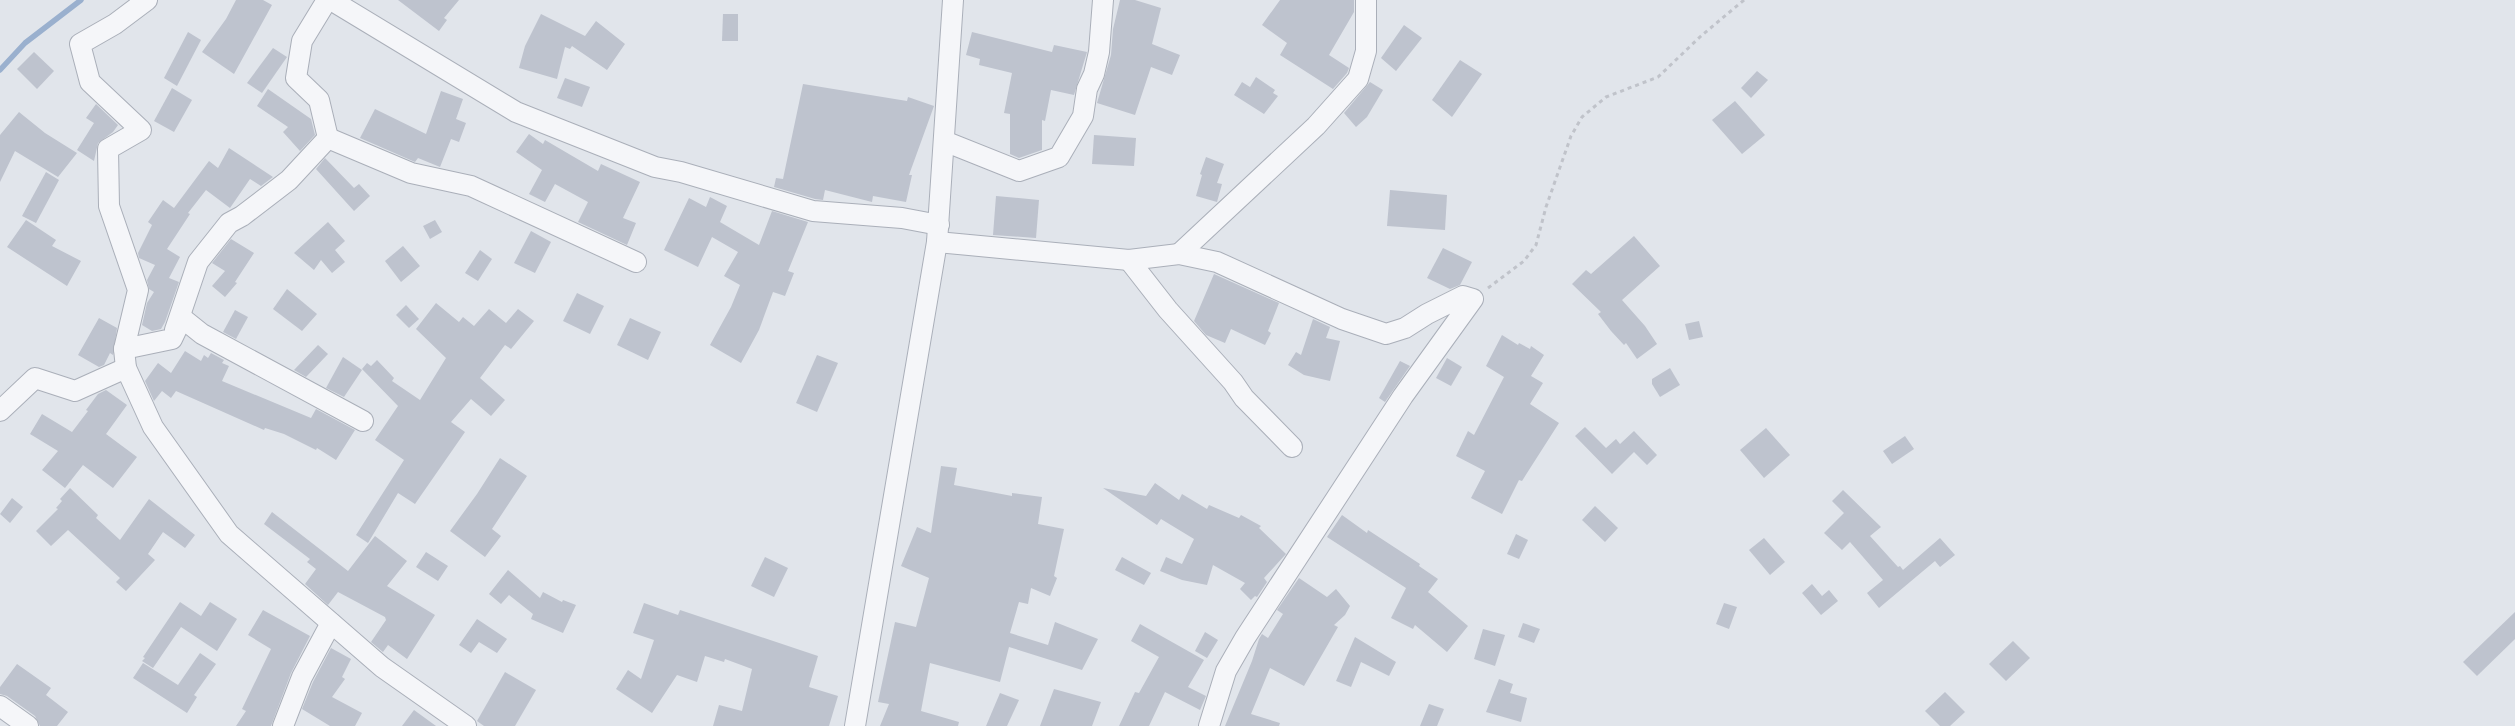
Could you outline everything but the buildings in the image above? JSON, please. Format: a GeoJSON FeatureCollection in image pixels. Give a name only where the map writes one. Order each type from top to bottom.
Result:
{"type":"FeatureCollection","features":[{"type":"Feature","properties":{"kind":"street"},"geometry":{"type":"LineString","coordinates":[[147,0],[115,24],[80,44],[90,82],[141,130],[108,149],[108,206],[138,290],[125,358],[153,427],[229,534],[382,667],[466,726]]}},
{"type":"Feature","properties":{"kind":"street"},"geometry":{"type":"LineString","coordinates":[[327,0],[302,41],[296,78],[320,100],[328,138]]}},
{"type":"Feature","properties":{"kind":"street"},"geometry":{"type":"LineString","coordinates":[[331,0],[516,112],[655,167],[682,172],[813,211],[902,218],[938,233],[1129,260],[1179,254],[1218,262],[1342,319],[1379,333],[1394,332],[1405,328],[1427,314],[1463,296],[1473,299],[1403,396],[1245,638],[1226,672],[1209,726]]}},
{"type":"Feature","properties":{"kind":"street"},"geometry":{"type":"LineString","coordinates":[[855,726],[938,233],[953,0]]}},
{"type":"Feature","properties":{"kind":"street"},"geometry":{"type":"LineString","coordinates":[[944,141],[1019,171],[1059,157],[1083,116],[1087,90],[1094,74],[1099,52],[1103,0]]}},
{"type":"Feature","properties":{"kind":"street"},"geometry":{"type":"LineString","coordinates":[[1179,254],[1316,126],[1358,79],[1366,51],[1366,0]]}},
{"type":"Feature","properties":{"kind":"street"},"geometry":{"type":"LineString","coordinates":[[172,339],[198,262],[229,223],[242,216],[289,180],[328,138]]}},
{"type":"Feature","properties":{"kind":"street"},"geometry":{"type":"LineString","coordinates":[[328,138],[411,172],[471,186],[636,262]]}},
{"type":"Feature","properties":{"kind":"street"},"geometry":{"type":"LineString","coordinates":[[1129,260],[1168,310],[1233,382],[1244,398],[1292,447]]}},
{"type":"Feature","properties":{"kind":"street"},"geometry":{"type":"LineString","coordinates":[[0,411],[35,378],[74,391],[125,358],[172,339],[182,318],[202,334],[363,421]]}},
{"type":"Feature","properties":{"kind":"street"},"geometry":{"type":"LineString","coordinates":[[283,726],[302,677],[331,623]]}},
{"type":"Feature","properties":{"kind":"street"},"geometry":{"type":"LineString","coordinates":[[0,706],[28,726]]}},
{"type":"Feature","properties":{"kind":"path"},"geometry":{"type":"LineString","coordinates":[[1473,299],[1524,261],[1536,245],[1546,207],[1568,144],[1582,117],[1606,98],[1658,77],[1701,36],[1744,0]]}},
{"type":"Feature","properties":{"kind":"waterway"},"geometry":{"type":"LineString","coordinates":[[0,70],[25,43],[81,0]]}}]}
